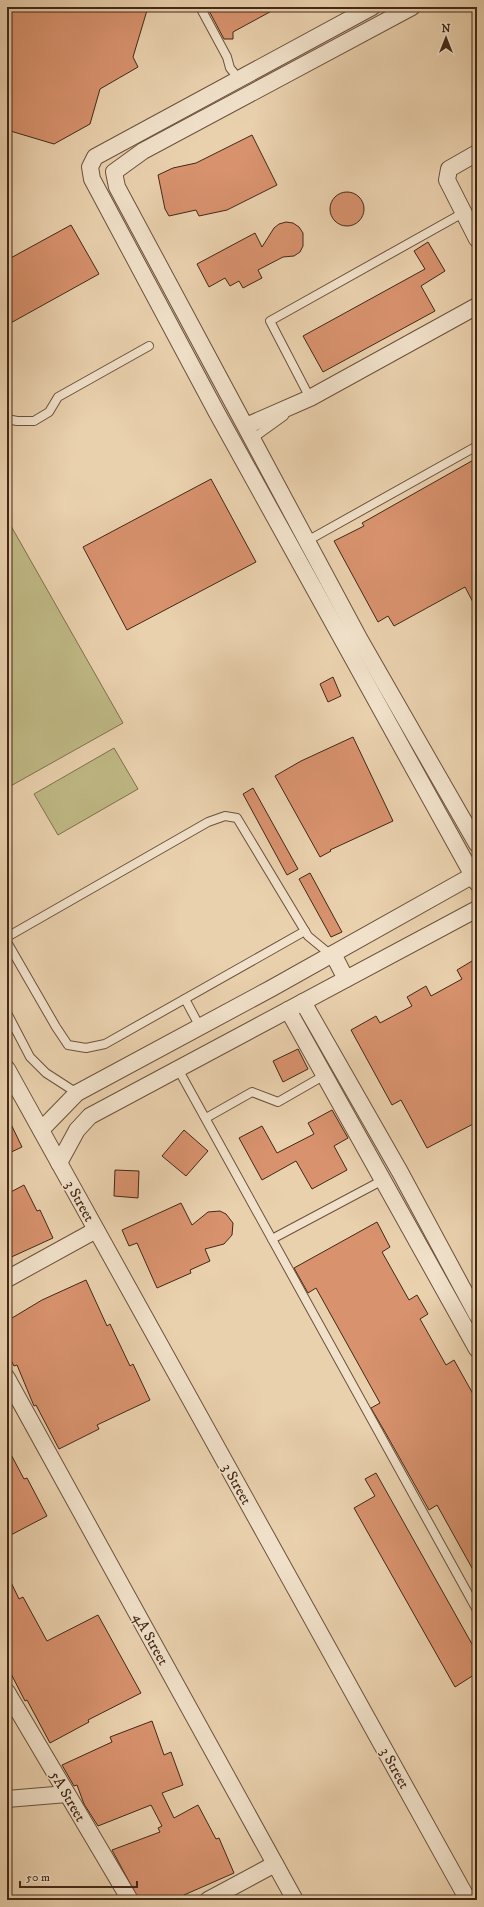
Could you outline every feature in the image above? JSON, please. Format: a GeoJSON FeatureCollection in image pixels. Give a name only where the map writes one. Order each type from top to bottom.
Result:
{"type":"FeatureCollection","features":[{"type":"Feature","properties":{"kind":"street"},"geometry":{"type":"LineString","coordinates":[[372,7],[95,157],[90,167],[92,179],[236,446],[354,644],[477,844]]}},
{"type":"Feature","properties":{"kind":"street"},"geometry":{"type":"LineString","coordinates":[[90,167],[114,172],[143,151],[412,7]]}},
{"type":"Feature","properties":{"kind":"street"},"geometry":{"type":"LineString","coordinates":[[477,153],[449,169],[447,180],[477,239]]}},
{"type":"Feature","properties":{"kind":"street"},"geometry":{"type":"LineString","coordinates":[[41,1130],[77,1093],[476,877],[354,644],[307,541],[117,187],[114,172]]}},
{"type":"Feature","properties":{"kind":"street"},"geometry":{"type":"LineString","coordinates":[[442,325],[474,308]]}},
{"type":"Feature","properties":{"kind":"street"},"geometry":{"type":"LineString","coordinates":[[236,446],[249,432],[310,398]]}},
{"type":"Feature","properties":{"kind":"street"},"geometry":{"type":"LineString","coordinates":[[59,1163],[77,1130],[90,1116],[477,909]]}},
{"type":"Feature","properties":{"kind":"street"},"geometry":{"type":"LineString","coordinates":[[332,954],[346,979]]}},
{"type":"Feature","properties":{"kind":"street"},"geometry":{"type":"LineString","coordinates":[[302,1002],[400,1172],[477,1314]]}},
{"type":"Feature","properties":{"kind":"street"},"geometry":{"type":"LineString","coordinates":[[288,1010],[477,1349]]}},
{"type":"Feature","properties":{"kind":"street"},"geometry":{"type":"LineString","coordinates":[[195,1030],[203,1055]]}},
{"type":"Feature","properties":{"kind":"street","name":"3 Street"},"geometry":{"type":"LineString","coordinates":[[7,1069],[468,1900]]}},
{"type":"Feature","properties":{"kind":"street"},"geometry":{"type":"LineString","coordinates":[[77,1093],[90,1116]]}},
{"type":"Feature","properties":{"kind":"street"},"geometry":{"type":"LineString","coordinates":[[7,1279],[96,1230]]}},
{"type":"Feature","properties":{"kind":"street","name":"4A Street"},"geometry":{"type":"LineString","coordinates":[[7,1378],[294,1900]]}},
{"type":"Feature","properties":{"kind":"street","name":"5A Street"},"geometry":{"type":"LineString","coordinates":[[7,1692],[130,1900]]}},
{"type":"Feature","properties":{"kind":"street"},"geometry":{"type":"LineString","coordinates":[[7,1799],[67,1794]]}},
{"type":"Feature","properties":{"kind":"street"},"geometry":{"type":"LineString","coordinates":[[208,1900],[275,1864]]}},
{"type":"Feature","properties":{"kind":"lane"},"geometry":{"type":"LineString","coordinates":[[200,7],[227,57],[230,68],[239,79]]}},
{"type":"Feature","properties":{"kind":"lane"},"geometry":{"type":"LineString","coordinates":[[442,325],[310,398],[270,321],[463,213]]}},
{"type":"Feature","properties":{"kind":"lane"},"geometry":{"type":"LineString","coordinates":[[7,419],[17,421],[34,421],[49,412],[58,398],[149,346]]}},
{"type":"Feature","properties":{"kind":"lane"},"geometry":{"type":"LineString","coordinates":[[307,541],[477,446]]}},
{"type":"Feature","properties":{"kind":"lane"},"geometry":{"type":"LineString","coordinates":[[7,937],[208,822],[225,816],[237,818],[308,936],[332,954]]}},
{"type":"Feature","properties":{"kind":"lane"},"geometry":{"type":"LineString","coordinates":[[7,942],[68,1045],[86,1048],[105,1044],[305,930]]}},
{"type":"Feature","properties":{"kind":"lane"},"geometry":{"type":"LineString","coordinates":[[185,999],[195,1030]]}},
{"type":"Feature","properties":{"kind":"lane"},"geometry":{"type":"LineString","coordinates":[[7,1013],[30,1057],[46,1073],[77,1093]]}},
{"type":"Feature","properties":{"kind":"lane"},"geometry":{"type":"LineString","coordinates":[[178,1069],[477,1610]]}},
{"type":"Feature","properties":{"kind":"lane"},"geometry":{"type":"LineString","coordinates":[[206,1118],[252,1092],[278,1102],[325,1075]]}},
{"type":"Feature","properties":{"kind":"lane"},"geometry":{"type":"LineString","coordinates":[[272,1239],[383,1180]]}},
{"type":"Feature","properties":{"kind":"shaded area"},"geometry":{"type":"Polygon","coordinates":[[[7,519],[123,723],[7,788],[7,519]]]}},
{"type":"Feature","properties":{"kind":"shaded area"},"geometry":{"type":"Polygon","coordinates":[[[114,748],[138,789],[58,835],[34,794],[114,748]]]}},
{"type":"Feature","properties":{"kind":"building"},"geometry":{"type":"Polygon","coordinates":[[[7,7],[75,7],[89,11],[90,7],[148,7],[133,57],[138,67],[100,89],[90,124],[54,144],[7,130],[7,7]]]}},
{"type":"Feature","properties":{"kind":"building"},"geometry":{"type":"Polygon","coordinates":[[[207,7],[279,7],[233,32],[233,39],[224,39],[207,7]]]}},
{"type":"Feature","properties":{"kind":"building"},"geometry":{"type":"Polygon","coordinates":[[[252,135],[277,185],[227,210],[199,216],[196,210],[169,216],[165,209],[158,175],[173,168],[196,163],[252,135]]]}},
{"type":"Feature","properties":{"kind":"building"},"geometry":{"type":"Polygon","coordinates":[[[344,192],[350,192],[354,193],[361,199],[364,209],[363,216],[357,223],[350,226],[344,226],[340,225],[333,219],[330,212],[330,206],[331,202],[337,195],[344,192]]]}},
{"type":"Feature","properties":{"kind":"building"},"geometry":{"type":"Polygon","coordinates":[[[286,222],[293,223],[299,227],[303,233],[303,246],[300,252],[294,256],[283,257],[258,270],[262,278],[243,288],[239,281],[230,286],[225,278],[209,287],[197,264],[255,233],[262,247],[274,228],[279,224],[286,222]]]}},
{"type":"Feature","properties":{"kind":"building"},"geometry":{"type":"Polygon","coordinates":[[[71,225],[99,274],[7,325],[7,260],[71,225]]]}},
{"type":"Feature","properties":{"kind":"building"},"geometry":{"type":"Polygon","coordinates":[[[428,242],[445,271],[421,286],[435,311],[323,372],[303,336],[425,269],[414,251],[428,242]]]}},
{"type":"Feature","properties":{"kind":"building"},"geometry":{"type":"Polygon","coordinates":[[[477,458],[477,610],[465,587],[394,626],[388,616],[378,622],[334,541],[364,526],[362,523],[477,458]]]}},
{"type":"Feature","properties":{"kind":"building"},"geometry":{"type":"Polygon","coordinates":[[[211,479],[256,562],[127,630],[83,547],[211,479]]]}},
{"type":"Feature","properties":{"kind":"building"},"geometry":{"type":"Polygon","coordinates":[[[333,677],[341,696],[328,702],[320,684],[333,677]]]}},
{"type":"Feature","properties":{"kind":"building"},"geometry":{"type":"Polygon","coordinates":[[[353,737],[393,821],[330,850],[331,851],[320,857],[275,776],[301,761],[353,737]]]}},
{"type":"Feature","properties":{"kind":"building"},"geometry":{"type":"Polygon","coordinates":[[[253,788],[298,869],[287,875],[243,794],[253,788]]]}},
{"type":"Feature","properties":{"kind":"building"},"geometry":{"type":"Polygon","coordinates":[[[310,873],[342,932],[331,937],[299,879],[310,873]]]}},
{"type":"Feature","properties":{"kind":"building"},"geometry":{"type":"Polygon","coordinates":[[[477,958],[477,1122],[427,1148],[401,1100],[392,1105],[351,1030],[376,1016],[380,1023],[412,1006],[407,997],[426,986],[431,996],[462,979],[457,970],[477,958]]]}},
{"type":"Feature","properties":{"kind":"building"},"geometry":{"type":"Polygon","coordinates":[[[298,1049],[308,1069],[283,1082],[273,1061],[298,1049]]]}},
{"type":"Feature","properties":{"kind":"building"},"geometry":{"type":"Polygon","coordinates":[[[332,1110],[348,1138],[334,1146],[347,1170],[312,1189],[296,1161],[262,1180],[239,1138],[262,1126],[277,1153],[314,1134],[308,1123],[332,1110]]]}},
{"type":"Feature","properties":{"kind":"building"},"geometry":{"type":"Polygon","coordinates":[[[7,1116],[22,1147],[7,1154],[7,1116]]]}},
{"type":"Feature","properties":{"kind":"building"},"geometry":{"type":"Polygon","coordinates":[[[184,1130],[208,1151],[186,1176],[162,1156],[184,1130]]]}},
{"type":"Feature","properties":{"kind":"building"},"geometry":{"type":"Polygon","coordinates":[[[115,1170],[139,1171],[138,1198],[114,1196],[115,1170]]]}},
{"type":"Feature","properties":{"kind":"building"},"geometry":{"type":"Polygon","coordinates":[[[24,1185],[37,1211],[40,1210],[53,1238],[7,1259],[7,1194],[24,1185]]]}},
{"type":"Feature","properties":{"kind":"building"},"geometry":{"type":"Polygon","coordinates":[[[181,1203],[192,1225],[208,1212],[220,1211],[226,1214],[233,1223],[232,1235],[224,1244],[205,1249],[210,1261],[190,1270],[191,1273],[157,1288],[137,1243],[129,1246],[122,1230],[181,1203]]]}},
{"type":"Feature","properties":{"kind":"building"},"geometry":{"type":"Polygon","coordinates":[[[377,1222],[390,1247],[382,1252],[409,1300],[417,1295],[428,1314],[420,1319],[446,1365],[454,1360],[477,1401],[477,1577],[437,1505],[429,1510],[371,1408],[380,1403],[316,1288],[308,1293],[294,1268],[377,1222]]]}},
{"type":"Feature","properties":{"kind":"building"},"geometry":{"type":"Polygon","coordinates":[[[86,1280],[107,1326],[110,1324],[130,1366],[133,1364],[150,1400],[97,1425],[99,1429],[59,1449],[36,1405],[34,1406],[17,1365],[14,1366],[7,1353],[7,1321],[42,1300],[86,1280]]]}},
{"type":"Feature","properties":{"kind":"building"},"geometry":{"type":"Polygon","coordinates":[[[7,1447],[24,1479],[27,1478],[47,1516],[7,1537],[7,1447]]]}},
{"type":"Feature","properties":{"kind":"building"},"geometry":{"type":"Polygon","coordinates":[[[376,1473],[477,1653],[477,1673],[455,1687],[354,1508],[375,1496],[365,1479],[376,1473]]]}},
{"type":"Feature","properties":{"kind":"building"},"geometry":{"type":"Polygon","coordinates":[[[7,1574],[19,1599],[23,1597],[47,1641],[98,1615],[141,1693],[88,1720],[89,1722],[50,1743],[27,1700],[25,1701],[7,1666],[7,1574]]]}},
{"type":"Feature","properties":{"kind":"building"},"geometry":{"type":"Polygon","coordinates":[[[152,1721],[164,1755],[171,1752],[183,1785],[162,1793],[174,1818],[198,1805],[216,1839],[219,1838],[234,1873],[184,1895],[187,1900],[139,1900],[112,1850],[160,1832],[158,1828],[162,1826],[151,1805],[98,1826],[84,1804],[77,1785],[74,1786],[62,1765],[112,1742],[110,1737],[152,1721]]]}}]}
